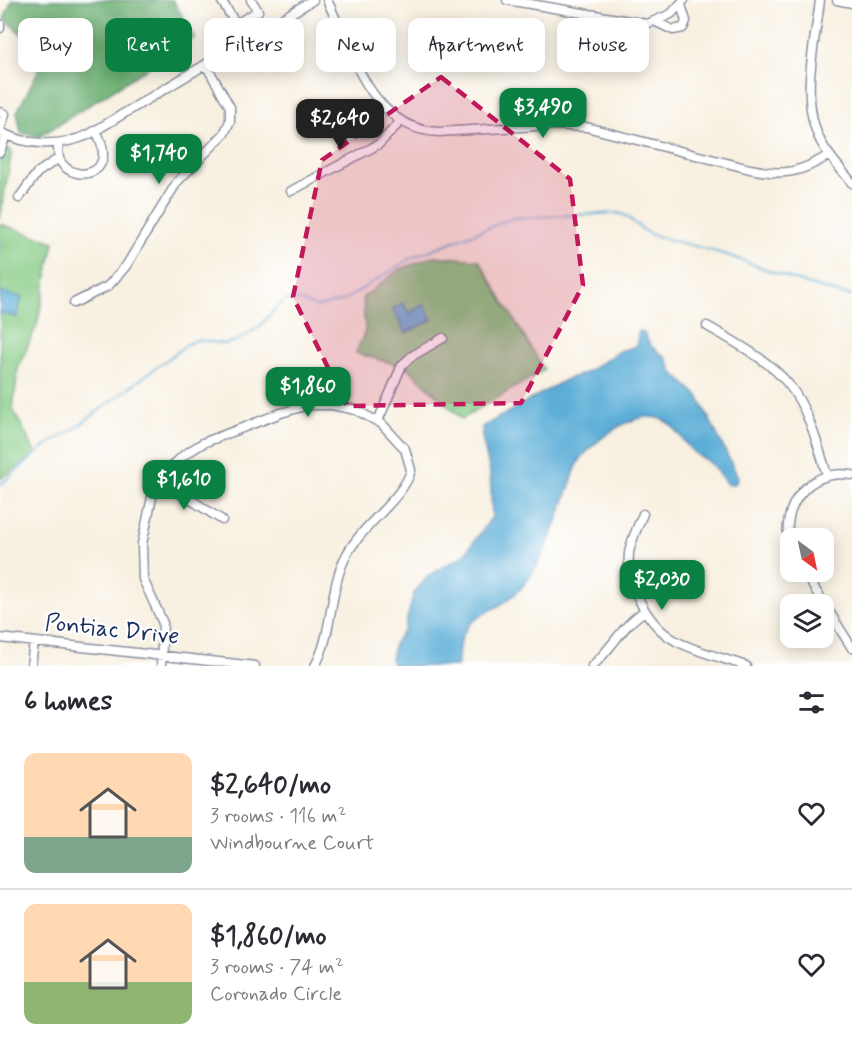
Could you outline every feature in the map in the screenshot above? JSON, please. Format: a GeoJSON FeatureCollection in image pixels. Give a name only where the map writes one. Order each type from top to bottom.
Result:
{"type":"FeatureCollection","features":[{"type":"Feature","properties":{"kind":"street"},"geometry":{"type":"LineString","coordinates":[[221,0],[236,24],[258,11],[251,0]]}},
{"type":"Feature","properties":{"kind":"street"},"geometry":{"type":"LineString","coordinates":[[283,18],[313,0]]}},
{"type":"Feature","properties":{"kind":"street"},"geometry":{"type":"LineString","coordinates":[[327,0],[376,99],[400,122],[428,132],[553,125],[586,127],[777,174],[803,170],[829,155]]}},
{"type":"Feature","properties":{"kind":"street"},"geometry":{"type":"LineString","coordinates":[[507,0],[639,23],[656,22],[671,14],[682,3]]}},
{"type":"Feature","properties":{"kind":"street"},"geometry":{"type":"LineString","coordinates":[[820,0],[810,104],[813,124],[829,155],[852,183]]}},
{"type":"Feature","properties":{"kind":"street"},"geometry":{"type":"LineString","coordinates":[[837,0],[852,3]]}},
{"type":"Feature","properties":{"kind":"street"},"geometry":{"type":"LineString","coordinates":[[656,22],[673,30],[683,28],[686,21],[682,3]]}},
{"type":"Feature","properties":{"kind":"street"},"geometry":{"type":"LineString","coordinates":[[2,132],[26,141],[58,143],[96,131],[204,65]]}},
{"type":"Feature","properties":{"kind":"street"},"geometry":{"type":"LineString","coordinates":[[74,303],[95,295],[120,273],[177,182],[224,134],[230,121],[230,107],[210,72]]}},
{"type":"Feature","properties":{"kind":"street"},"geometry":{"type":"LineString","coordinates":[[0,112],[5,114],[0,152]]}},
{"type":"Feature","properties":{"kind":"street"},"geometry":{"type":"LineString","coordinates":[[291,191],[379,144],[400,122]]}},
{"type":"Feature","properties":{"kind":"street"},"geometry":{"type":"LineString","coordinates":[[58,143],[59,158],[75,172],[83,174],[92,172],[102,162],[105,154],[96,131]]}},
{"type":"Feature","properties":{"kind":"street"},"geometry":{"type":"LineString","coordinates":[[19,198],[38,173],[59,158]]}},
{"type":"Feature","properties":{"kind":"street"},"geometry":{"type":"LineString","coordinates":[[707,326],[767,361],[787,380],[809,417],[827,475]]}},
{"type":"Feature","properties":{"kind":"street"},"geometry":{"type":"LineString","coordinates":[[378,421],[402,365],[412,356],[443,338]]}},
{"type":"Feature","properties":{"kind":"street"},"geometry":{"type":"LineString","coordinates":[[161,666],[163,623],[146,587],[141,562],[148,508],[162,481],[184,455],[203,443],[297,408],[332,405],[356,410],[378,421],[405,448],[411,470],[402,489],[356,537],[342,563],[335,584],[325,639],[315,666]]}},
{"type":"Feature","properties":{"kind":"street"},"geometry":{"type":"LineString","coordinates":[[786,528],[795,500],[806,487],[827,475],[852,475]]}},
{"type":"Feature","properties":{"kind":"street"},"geometry":{"type":"LineString","coordinates":[[162,481],[222,520]]}},
{"type":"Feature","properties":{"kind":"street"},"geometry":{"type":"LineString","coordinates":[[643,513],[629,552],[629,566],[645,611],[662,632],[674,640],[746,666]]}},
{"type":"Feature","properties":{"kind":"street"},"geometry":{"type":"LineString","coordinates":[[810,582],[852,648]]}},
{"type":"Feature","properties":{"kind":"street"},"geometry":{"type":"LineString","coordinates":[[592,666],[607,652],[626,626],[645,611]]}},
{"type":"Feature","properties":{"kind":"street","name":"Pontiac Drive"},"geometry":{"type":"LineString","coordinates":[[0,638],[255,666]]}},
{"type":"Feature","properties":{"kind":"street"},"geometry":{"type":"LineString","coordinates":[[31,666],[34,642]]}},
{"type":"Feature","properties":{"kind":"highlighted area"},"geometry":{"type":"Polygon","coordinates":[[[441,77],[570,179],[583,285],[521,403],[347,406],[293,297],[322,160],[441,77]]]}},
{"type":"Feature","properties":{"kind":"green space"},"geometry":{"type":"Polygon","coordinates":[[[12,0],[173,0],[183,18],[105,18],[105,72],[141,72],[39,137],[21,133],[17,112],[37,72],[93,72],[93,18],[18,18],[18,31],[4,19],[12,0]]]}},
{"type":"Feature","properties":{"kind":"green space"},"geometry":{"type":"Polygon","coordinates":[[[0,144],[12,151],[0,219],[0,144]]]}},
{"type":"Feature","properties":{"kind":"green space"},"geometry":{"type":"Polygon","coordinates":[[[0,224],[54,242],[37,325],[18,368],[13,409],[36,454],[0,479],[0,224]]]}},
{"type":"Feature","properties":{"kind":"green space"},"geometry":{"type":"Polygon","coordinates":[[[434,256],[479,260],[544,370],[462,419],[408,368],[356,353],[365,331],[363,297],[399,270],[434,256]]]}},
{"type":"Feature","properties":{"kind":"water"},"geometry":{"type":"Polygon","coordinates":[[[0,292],[22,297],[17,317],[0,313],[0,292]]]}},
{"type":"Feature","properties":{"kind":"water"},"geometry":{"type":"Polygon","coordinates":[[[403,303],[409,313],[424,304],[432,320],[406,333],[392,309],[403,303]]]}},
{"type":"Feature","properties":{"kind":"water"},"geometry":{"type":"Polygon","coordinates":[[[639,331],[643,332],[651,346],[667,359],[673,373],[698,396],[738,477],[735,484],[728,485],[712,465],[692,451],[672,426],[661,419],[648,417],[620,426],[595,444],[578,463],[555,527],[532,573],[512,597],[470,624],[463,634],[459,647],[458,666],[393,666],[391,659],[394,644],[404,630],[414,593],[429,575],[464,555],[492,517],[490,472],[482,427],[565,380],[585,373],[620,351],[636,346],[639,331]]]}},
{"type":"Feature","properties":{"kind":"waterway"},"geometry":{"type":"LineString","coordinates":[[0,485],[48,444],[73,430],[189,343],[198,340],[225,344],[236,341],[258,328],[278,306],[287,300],[294,299],[317,307],[343,301],[413,257],[513,218],[619,213],[653,235],[720,253],[802,282],[852,296]]}}]}
